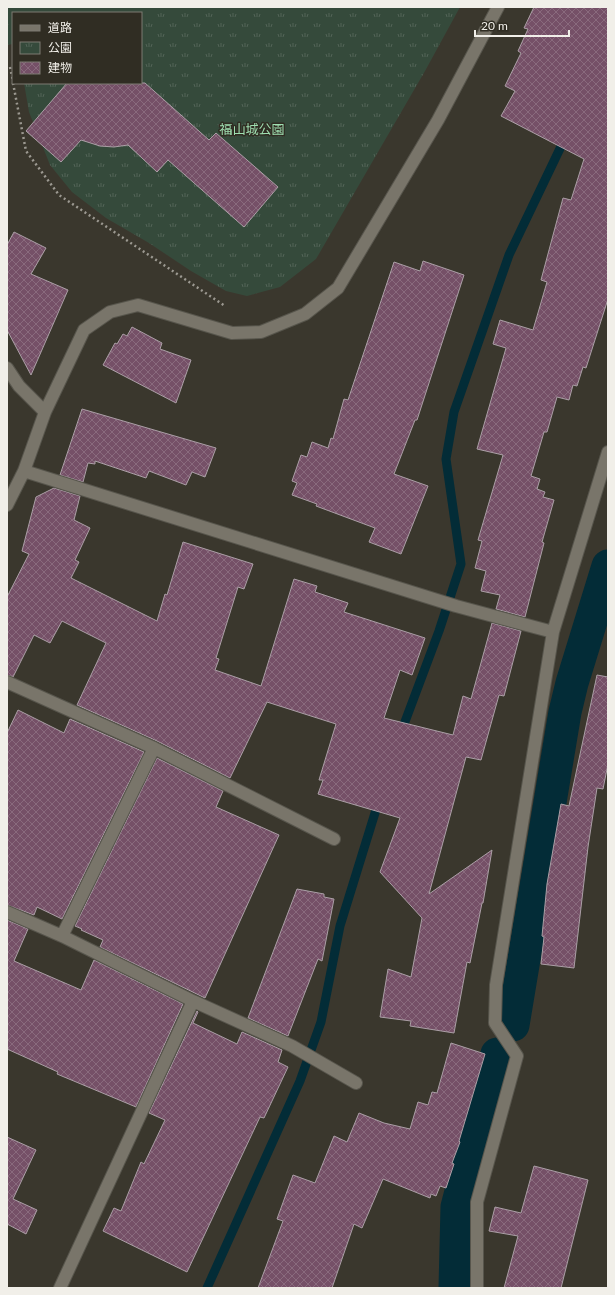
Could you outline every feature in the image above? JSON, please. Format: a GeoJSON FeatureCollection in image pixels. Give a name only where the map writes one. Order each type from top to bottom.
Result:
{"type":"FeatureCollection","features":[{"type":"Feature","properties":{"kind":"street"},"geometry":{"type":"LineString","coordinates":[[7,505],[24,471],[45,412],[84,330],[110,312],[138,306],[232,333],[261,332],[306,314],[338,288],[438,120],[498,7]]}},
{"type":"Feature","properties":{"kind":"street"},"geometry":{"type":"LineString","coordinates":[[7,368],[19,386],[45,412]]}},
{"type":"Feature","properties":{"kind":"street"},"geometry":{"type":"LineString","coordinates":[[477,1288],[477,1202],[517,1056],[495,1022],[496,985],[553,632],[608,452]]}},
{"type":"Feature","properties":{"kind":"street"},"geometry":{"type":"LineString","coordinates":[[24,471],[456,606],[553,632]]}},
{"type":"Feature","properties":{"kind":"street"},"geometry":{"type":"LineString","coordinates":[[7,682],[154,748],[334,839]]}},
{"type":"Feature","properties":{"kind":"street"},"geometry":{"type":"LineString","coordinates":[[62,936],[154,748]]}},
{"type":"Feature","properties":{"kind":"street"},"geometry":{"type":"LineString","coordinates":[[7,912],[62,936],[193,1001],[292,1046],[356,1083]]}},
{"type":"Feature","properties":{"kind":"street"},"geometry":{"type":"LineString","coordinates":[[60,1288],[193,1001]]}},
{"type":"Feature","properties":{"kind":"path"},"geometry":{"type":"LineString","coordinates":[[10,67],[12,77]]}},
{"type":"Feature","properties":{"kind":"path"},"geometry":{"type":"LineString","coordinates":[[13,84],[26,151],[59,195],[231,310]]}},
{"type":"Feature","properties":{"kind":"green space","name":"福山城公園"},"geometry":{"type":"Polygon","coordinates":[[[7,7],[460,7],[425,71],[316,259],[280,287],[247,296],[226,291],[191,271],[149,243],[106,218],[72,192],[50,165],[29,112],[24,84],[142,84],[142,12],[12,12],[12,44],[7,45],[7,7]]]}},
{"type":"Feature","properties":{"kind":"building"},"geometry":{"type":"Polygon","coordinates":[[[534,7],[608,7],[608,299],[586,368],[583,367],[577,386],[573,385],[569,400],[557,397],[547,432],[544,432],[531,476],[540,479],[537,489],[545,492],[543,497],[554,500],[542,542],[544,543],[525,617],[496,609],[500,595],[481,591],[486,571],[475,568],[482,541],[478,540],[503,455],[477,449],[506,348],[493,344],[500,320],[533,330],[547,282],[541,280],[563,198],[571,200],[584,159],[501,116],[515,91],[505,86],[521,53],[518,51],[528,29],[524,28],[534,7]]]}},
{"type":"Feature","properties":{"kind":"building"},"geometry":{"type":"Polygon","coordinates":[[[145,83],[209,140],[216,133],[278,187],[244,227],[168,160],[157,172],[128,145],[114,147],[100,146],[81,140],[61,162],[26,131],[66,84],[145,83]]]}},
{"type":"Feature","properties":{"kind":"building"},"geometry":{"type":"Polygon","coordinates":[[[14,232],[46,248],[31,274],[68,290],[31,375],[7,330],[7,245],[14,232]]]}},
{"type":"Feature","properties":{"kind":"building"},"geometry":{"type":"Polygon","coordinates":[[[423,261],[464,275],[417,420],[415,420],[394,474],[428,486],[401,554],[369,542],[375,528],[316,506],[317,504],[292,495],[297,483],[292,481],[301,455],[307,457],[312,442],[328,448],[331,438],[333,439],[344,399],[348,400],[394,262],[420,271],[423,261]]]}},
{"type":"Feature","properties":{"kind":"building"},"geometry":{"type":"Polygon","coordinates":[[[132,327],[162,343],[160,349],[191,360],[176,403],[103,365],[115,343],[117,344],[123,334],[127,336],[132,327]]]}},
{"type":"Feature","properties":{"kind":"building"},"geometry":{"type":"Polygon","coordinates":[[[82,409],[216,448],[205,477],[192,472],[186,485],[149,471],[146,478],[95,461],[95,464],[88,463],[83,482],[60,475],[82,409]]]}},
{"type":"Feature","properties":{"kind":"building"},"geometry":{"type":"Polygon","coordinates":[[[54,488],[80,496],[74,520],[90,528],[75,560],[79,562],[71,578],[157,621],[165,594],[167,595],[183,542],[253,564],[244,589],[238,587],[216,658],[219,659],[215,670],[261,686],[294,579],[317,586],[315,592],[348,603],[344,612],[425,638],[412,675],[400,670],[384,718],[453,735],[463,696],[471,699],[492,623],[521,631],[504,696],[499,695],[481,760],[466,757],[429,894],[492,850],[483,903],[470,963],[467,962],[454,1033],[410,1026],[411,1021],[380,1017],[388,969],[411,977],[422,918],[380,872],[400,818],[318,794],[323,780],[319,780],[336,724],[267,702],[230,778],[157,741],[77,705],[106,643],[62,621],[50,643],[34,635],[13,677],[7,675],[7,597],[29,554],[22,551],[36,497],[54,488]]]}},
{"type":"Feature","properties":{"kind":"building"},"geometry":{"type":"Polygon","coordinates":[[[597,675],[608,677],[608,764],[603,789],[597,788],[588,847],[574,968],[541,964],[547,884],[561,804],[569,806],[597,675]]]}},
{"type":"Feature","properties":{"kind":"building"},"geometry":{"type":"Polygon","coordinates":[[[18,710],[64,733],[70,719],[144,752],[62,919],[37,907],[34,915],[7,905],[7,733],[18,710]]]}},
{"type":"Feature","properties":{"kind":"building"},"geometry":{"type":"Polygon","coordinates":[[[157,758],[223,791],[216,807],[279,835],[205,998],[100,947],[103,940],[75,926],[157,758]]]}},
{"type":"Feature","properties":{"kind":"building"},"geometry":{"type":"Polygon","coordinates":[[[297,889],[324,894],[324,897],[334,899],[322,961],[318,959],[288,1036],[248,1018],[297,889]]]}},
{"type":"Feature","properties":{"kind":"building"},"geometry":{"type":"Polygon","coordinates":[[[7,920],[28,929],[14,961],[81,990],[94,960],[183,1004],[136,1107],[57,1074],[58,1072],[7,1049],[7,920]]]}},
{"type":"Feature","properties":{"kind":"building"},"geometry":{"type":"Polygon","coordinates":[[[197,1011],[198,1012],[193,1023],[237,1044],[242,1032],[282,1050],[278,1062],[288,1067],[264,1118],[260,1117],[187,1272],[103,1231],[114,1208],[121,1211],[141,1162],[144,1164],[165,1120],[149,1113],[197,1011]]]}},
{"type":"Feature","properties":{"kind":"building"},"geometry":{"type":"Polygon","coordinates":[[[451,1043],[485,1054],[459,1141],[460,1142],[452,1163],[454,1164],[446,1188],[440,1186],[436,1196],[431,1194],[430,1198],[383,1179],[362,1228],[354,1224],[332,1288],[258,1288],[283,1221],[277,1219],[293,1175],[315,1183],[334,1136],[347,1142],[359,1113],[384,1123],[410,1129],[418,1102],[428,1105],[432,1092],[437,1093],[451,1043]]]}},
{"type":"Feature","properties":{"kind":"building"},"geometry":{"type":"Polygon","coordinates":[[[7,1137],[36,1150],[13,1199],[37,1210],[26,1234],[7,1224],[7,1137]]]}},
{"type":"Feature","properties":{"kind":"building"},"geometry":{"type":"Polygon","coordinates":[[[534,1166],[588,1180],[561,1288],[504,1288],[518,1236],[489,1231],[495,1207],[521,1213],[534,1166]]]}},
{"type":"Feature","properties":{"kind":"waterway"},"geometry":{"type":"LineString","coordinates":[[400,735],[439,631],[461,564],[446,459],[454,412],[509,255],[566,136]]}},
{"type":"Feature","properties":{"kind":"waterway"},"geometry":{"type":"LineString","coordinates":[[513,1025],[565,712],[572,683],[608,566]]}},
{"type":"Feature","properties":{"kind":"waterway"},"geometry":{"type":"LineString","coordinates":[[207,1288],[300,1081],[321,1022],[340,926],[379,800]]}},
{"type":"Feature","properties":{"kind":"waterway"},"geometry":{"type":"LineString","coordinates":[[455,1288],[457,1207],[497,1054]]}}]}
